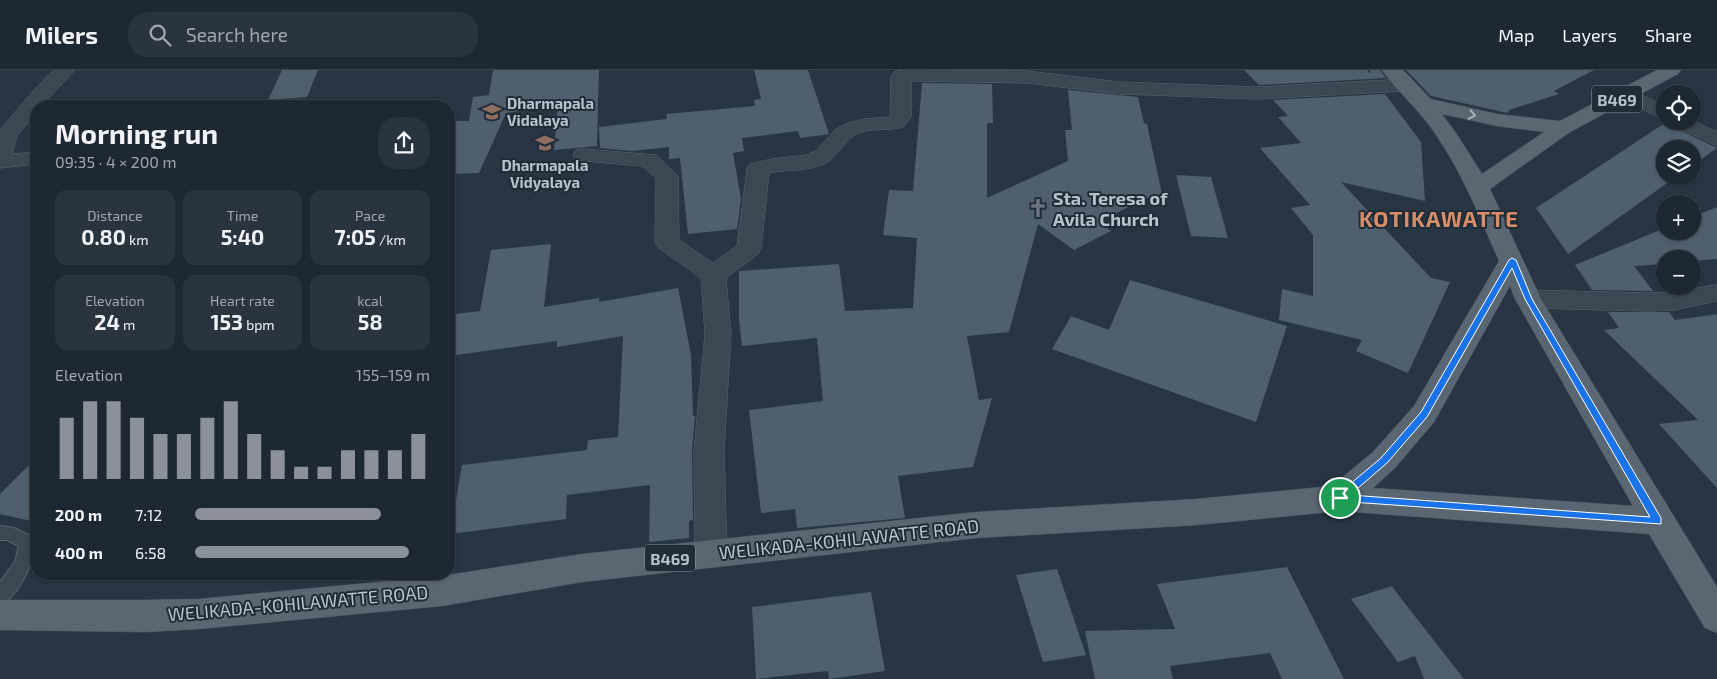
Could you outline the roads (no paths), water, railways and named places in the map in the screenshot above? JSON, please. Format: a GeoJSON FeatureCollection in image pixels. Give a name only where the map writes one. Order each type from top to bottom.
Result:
{"type":"FeatureCollection","features":[{"type":"Feature","properties":{"kind":"main road","name":"B469"},"geometry":{"type":"LineString","coordinates":[[1478,187],[1562,128],[1671,70]]}},
{"type":"Feature","properties":{"kind":"main road"},"geometry":{"type":"LineString","coordinates":[[1399,78],[1424,104],[1446,133],[1478,187],[1528,299],[1658,521],[1717,617]]}},
{"type":"Feature","properties":{"kind":"main road"},"geometry":{"type":"LineString","coordinates":[[1424,104],[1498,120],[1562,128]]}},
{"type":"Feature","properties":{"kind":"main road"},"geometry":{"type":"LineString","coordinates":[[1340,498],[1384,460],[1424,414],[1512,260]]}},
{"type":"Feature","properties":{"kind":"main road","name":"WELIKADA-KOHILAWATTE ROAD"},"geometry":{"type":"LineString","coordinates":[[0,615],[145,616],[199,614],[442,590],[582,568],[976,525],[1197,512],[1340,498],[1658,521]]}},
{"type":"Feature","properties":{"kind":"street"},"geometry":{"type":"LineString","coordinates":[[36,100],[65,70]]}},
{"type":"Feature","properties":{"kind":"street"},"geometry":{"type":"LineString","coordinates":[[713,275],[749,249],[758,169],[766,166],[812,161],[821,158],[846,132],[856,128],[896,123],[901,117],[901,76],[1027,77],[1120,88],[1257,92],[1399,78]]}},
{"type":"Feature","properties":{"kind":"street"},"geometry":{"type":"LineString","coordinates":[[1626,94],[1656,109]]}},
{"type":"Feature","properties":{"kind":"street"},"geometry":{"type":"LineString","coordinates":[[0,157],[3,136],[30,106]]}},
{"type":"Feature","properties":{"kind":"street"},"geometry":{"type":"LineString","coordinates":[[1697,130],[1717,140]]}},
{"type":"Feature","properties":{"kind":"street"},"geometry":{"type":"LineString","coordinates":[[584,155],[648,160],[667,176],[667,242],[713,275],[718,334],[709,450],[711,553]]}},
{"type":"Feature","properties":{"kind":"street"},"geometry":{"type":"LineString","coordinates":[[0,162],[30,159]]}},
{"type":"Feature","properties":{"kind":"street"},"geometry":{"type":"LineString","coordinates":[[1528,299],[1647,302],[1674,301],[1717,293]]}},
{"type":"Feature","properties":{"kind":"lane"},"geometry":{"type":"LineString","coordinates":[[0,533],[8,532],[28,542],[23,565],[0,596]]}},
{"type":"Feature","properties":{"kind":"place","name":"Dharmapala Vidalaya"},"geometry":{"type":"Point","coordinates":[492,112]}},
{"type":"Feature","properties":{"kind":"place","name":"Dharmapala Vidyalaya"},"geometry":{"type":"Point","coordinates":[545,143]}},
{"type":"Feature","properties":{"kind":"place","name":"Sta. Teresa of Avila Church"},"geometry":{"type":"Point","coordinates":[1038,208]}},
{"type":"Feature","properties":{"kind":"district","name":"KOTIKAWATTE"},"geometry":{"type":"Point","coordinates":[1439,218]}}]}
